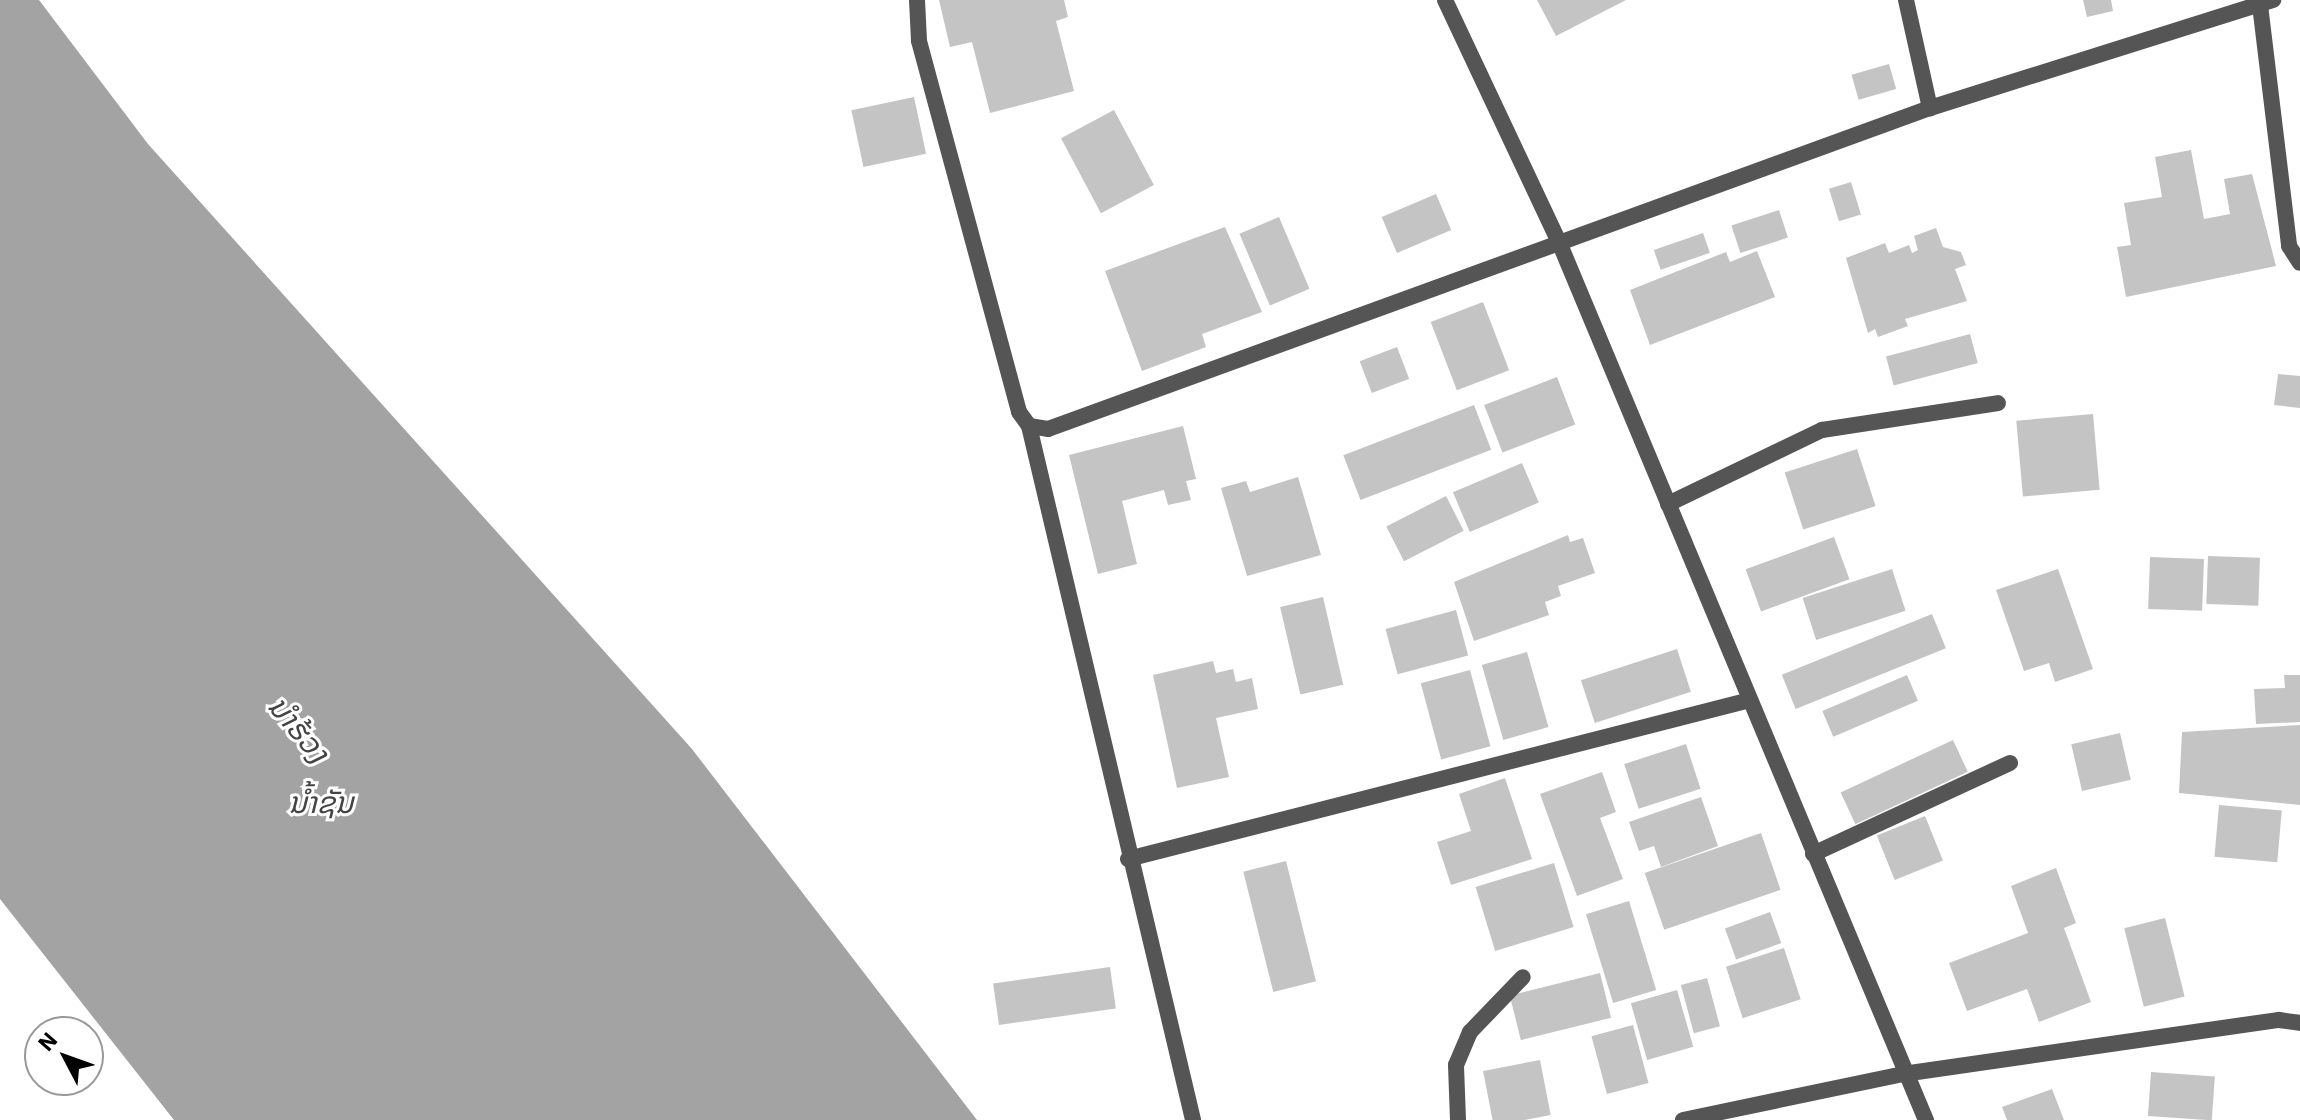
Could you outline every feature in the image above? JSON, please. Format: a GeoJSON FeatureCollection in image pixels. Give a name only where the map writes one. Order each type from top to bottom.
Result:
{"type":"FeatureCollection","features":[{"type":"Feature","properties":{"kind":"street"},"geometry":{"type":"LineString","coordinates":[[917,0],[919,41],[1019,412],[1029,426],[1128,859],[1193,1120]]}},
{"type":"Feature","properties":{"kind":"street"},"geometry":{"type":"LineString","coordinates":[[1445,0],[1559,242],[1903,1074],[1926,1120]]}},
{"type":"Feature","properties":{"kind":"street"},"geometry":{"type":"LineString","coordinates":[[1906,0],[1930,108]]}},
{"type":"Feature","properties":{"kind":"street"},"geometry":{"type":"LineString","coordinates":[[1029,426],[1048,429],[1930,108],[2266,2],[2289,246],[2300,263]]}},
{"type":"Feature","properties":{"kind":"street"},"geometry":{"type":"LineString","coordinates":[[1668,504],[1822,430],[1998,403]]}},
{"type":"Feature","properties":{"kind":"street"},"geometry":{"type":"LineString","coordinates":[[1128,859],[1750,700]]}},
{"type":"Feature","properties":{"kind":"street"},"geometry":{"type":"LineString","coordinates":[[1813,854],[2010,763]]}},
{"type":"Feature","properties":{"kind":"street"},"geometry":{"type":"LineString","coordinates":[[1458,1120],[1456,1065],[1470,1032],[1523,977]]}},
{"type":"Feature","properties":{"kind":"street"},"geometry":{"type":"LineString","coordinates":[[1683,1120],[1705,1118],[1903,1074],[2279,1020],[2300,1023]]}},
{"type":"Feature","properties":{"kind":"water","name":"ນ້ຳຊັນ"},"geometry":{"type":"Polygon","coordinates":[[[0,0],[39,0],[148,144],[692,749],[977,1120],[174,1120],[104,1031],[104,1016],[92,1016],[0,899],[0,0]]]}},
{"type":"Feature","properties":{"kind":"building"},"geometry":{"type":"Polygon","coordinates":[[[939,0],[1064,0],[1068,17],[1056,21],[1074,91],[990,113],[972,42],[950,47],[939,0]]]}},
{"type":"Feature","properties":{"kind":"building"},"geometry":{"type":"Polygon","coordinates":[[[1537,0],[1626,0],[1556,36],[1537,0]]]}},
{"type":"Feature","properties":{"kind":"building"},"geometry":{"type":"Polygon","coordinates":[[[2083,0],[2111,0],[2113,11],[2087,17],[2083,0]]]}},
{"type":"Feature","properties":{"kind":"building"},"geometry":{"type":"Polygon","coordinates":[[[1889,64],[1896,89],[1859,100],[1852,75],[1889,64]]]}},
{"type":"Feature","properties":{"kind":"building"},"geometry":{"type":"Polygon","coordinates":[[[914,97],[926,154],[863,167],[851,110],[914,97]]]}},
{"type":"Feature","properties":{"kind":"building"},"geometry":{"type":"Polygon","coordinates":[[[1114,110],[1154,185],[1101,213],[1061,138],[1114,110]]]}},
{"type":"Feature","properties":{"kind":"building"},"geometry":{"type":"Polygon","coordinates":[[[2191,150],[2204,219],[2230,214],[2224,179],[2252,174],[2276,266],[2126,297],[2117,247],[2131,245],[2124,203],[2162,197],[2155,157],[2191,150]]]}},
{"type":"Feature","properties":{"kind":"building"},"geometry":{"type":"Polygon","coordinates":[[[1851,182],[1861,215],[1839,221],[1829,189],[1851,182]]]}},
{"type":"Feature","properties":{"kind":"building"},"geometry":{"type":"Polygon","coordinates":[[[1436,194],[1451,230],[1397,253],[1382,217],[1436,194]]]}},
{"type":"Feature","properties":{"kind":"building"},"geometry":{"type":"Polygon","coordinates":[[[1779,210],[1788,238],[1740,253],[1731,225],[1779,210]]]}},
{"type":"Feature","properties":{"kind":"building"},"geometry":{"type":"Polygon","coordinates":[[[1279,217],[1309,289],[1270,306],[1239,234],[1279,217]]]}},
{"type":"Feature","properties":{"kind":"building"},"geometry":{"type":"Polygon","coordinates":[[[1225,227],[1262,312],[1202,334],[1206,347],[1142,371],[1105,271],[1225,227]]]}},
{"type":"Feature","properties":{"kind":"building"},"geometry":{"type":"Polygon","coordinates":[[[1936,228],[1943,247],[1961,252],[1966,265],[1955,269],[1967,301],[1905,319],[1908,326],[1878,337],[1875,329],[1868,333],[1846,258],[1885,243],[1889,253],[1909,245],[1912,253],[1918,250],[1914,236],[1936,228]]]}},
{"type":"Feature","properties":{"kind":"building"},"geometry":{"type":"Polygon","coordinates":[[[1703,233],[1710,253],[1661,270],[1654,250],[1703,233]]]}},
{"type":"Feature","properties":{"kind":"building"},"geometry":{"type":"Polygon","coordinates":[[[1757,251],[1775,297],[1650,345],[1630,290],[1726,252],[1730,262],[1757,251]]]}},
{"type":"Feature","properties":{"kind":"building"},"geometry":{"type":"Polygon","coordinates":[[[1483,302],[1509,370],[1457,390],[1431,322],[1483,302]]]}},
{"type":"Feature","properties":{"kind":"building"},"geometry":{"type":"Polygon","coordinates":[[[1970,334],[1978,363],[1894,385],[1886,357],[1970,334]]]}},
{"type":"Feature","properties":{"kind":"building"},"geometry":{"type":"Polygon","coordinates":[[[1397,347],[1409,379],[1372,393],[1360,361],[1397,347]]]}},
{"type":"Feature","properties":{"kind":"building"},"geometry":{"type":"Polygon","coordinates":[[[2278,374],[2300,376],[2300,408],[2274,405],[2278,374]]]}},
{"type":"Feature","properties":{"kind":"building"},"geometry":{"type":"Polygon","coordinates":[[[1557,377],[1575,425],[1502,453],[1484,405],[1557,377]]]}},
{"type":"Feature","properties":{"kind":"building"},"geometry":{"type":"Polygon","coordinates":[[[1474,405],[1491,450],[1361,500],[1343,455],[1474,405]]]}},
{"type":"Feature","properties":{"kind":"building"},"geometry":{"type":"Polygon","coordinates":[[[2093,414],[2100,490],[2023,496],[2016,421],[2093,414]]]}},
{"type":"Feature","properties":{"kind":"building"},"geometry":{"type":"Polygon","coordinates":[[[1183,426],[1196,479],[1186,481],[1191,500],[1168,505],[1164,490],[1122,501],[1137,564],[1098,574],[1069,455],[1183,426]]]}},
{"type":"Feature","properties":{"kind":"building"},"geometry":{"type":"Polygon","coordinates":[[[1857,449],[1876,506],[1803,530],[1785,472],[1857,449]]]}},
{"type":"Feature","properties":{"kind":"building"},"geometry":{"type":"Polygon","coordinates":[[[1522,463],[1539,503],[1470,532],[1453,492],[1522,463]]]}},
{"type":"Feature","properties":{"kind":"building"},"geometry":{"type":"Polygon","coordinates":[[[1298,477],[1321,555],[1247,576],[1221,488],[1246,481],[1250,492],[1298,477]]]}},
{"type":"Feature","properties":{"kind":"building"},"geometry":{"type":"Polygon","coordinates":[[[1446,496],[1464,531],[1404,561],[1386,526],[1446,496]]]}},
{"type":"Feature","properties":{"kind":"building"},"geometry":{"type":"Polygon","coordinates":[[[1568,535],[1570,542],[1583,538],[1595,573],[1558,586],[1561,596],[1545,602],[1549,615],[1474,641],[1454,582],[1568,535]]]}},
{"type":"Feature","properties":{"kind":"building"},"geometry":{"type":"Polygon","coordinates":[[[1834,537],[1849,579],[1761,611],[1746,569],[1834,537]]]}},
{"type":"Feature","properties":{"kind":"building"},"geometry":{"type":"Polygon","coordinates":[[[2208,556],[2260,558],[2258,606],[2206,604],[2208,556]]]}},
{"type":"Feature","properties":{"kind":"building"},"geometry":{"type":"Polygon","coordinates":[[[2150,557],[2204,559],[2202,611],[2148,609],[2150,557]]]}},
{"type":"Feature","properties":{"kind":"building"},"geometry":{"type":"Polygon","coordinates":[[[1892,569],[1906,611],[1816,640],[1803,598],[1892,569]]]}},
{"type":"Feature","properties":{"kind":"building"},"geometry":{"type":"Polygon","coordinates":[[[2058,569],[2093,669],[2055,682],[2049,663],[2024,671],[1996,590],[2058,569]]]}},
{"type":"Feature","properties":{"kind":"building"},"geometry":{"type":"Polygon","coordinates":[[[1323,597],[1343,685],[1300,695],[1280,607],[1323,597]]]}},
{"type":"Feature","properties":{"kind":"building"},"geometry":{"type":"Polygon","coordinates":[[[1456,610],[1468,655],[1398,674],[1385,629],[1456,610]]]}},
{"type":"Feature","properties":{"kind":"building"},"geometry":{"type":"Polygon","coordinates":[[[1932,614],[1946,648],[1796,709],[1782,675],[1932,614]]]}},
{"type":"Feature","properties":{"kind":"building"},"geometry":{"type":"Polygon","coordinates":[[[1677,649],[1691,692],[1595,723],[1581,680],[1677,649]]]}},
{"type":"Feature","properties":{"kind":"building"},"geometry":{"type":"Polygon","coordinates":[[[1527,652],[1548,727],[1503,740],[1482,665],[1527,652]]]}},
{"type":"Feature","properties":{"kind":"building"},"geometry":{"type":"Polygon","coordinates":[[[1213,661],[1216,673],[1233,669],[1236,682],[1252,678],[1258,709],[1216,718],[1229,777],[1177,788],[1153,675],[1213,661]]]}},
{"type":"Feature","properties":{"kind":"building"},"geometry":{"type":"Polygon","coordinates":[[[1470,670],[1490,746],[1441,760],[1421,683],[1470,670]]]}},
{"type":"Feature","properties":{"kind":"building"},"geometry":{"type":"Polygon","coordinates":[[[1907,675],[1918,701],[1833,737],[1822,711],[1907,675]]]}},
{"type":"Feature","properties":{"kind":"building"},"geometry":{"type":"Polygon","coordinates":[[[2284,675],[2300,675],[2300,722],[2256,724],[2254,689],[2285,688],[2284,675]]]}},
{"type":"Feature","properties":{"kind":"building"},"geometry":{"type":"Polygon","coordinates":[[[2300,725],[2300,805],[2179,793],[2182,732],[2300,725]]]}},
{"type":"Feature","properties":{"kind":"building"},"geometry":{"type":"Polygon","coordinates":[[[2120,733],[2131,780],[2082,791],[2071,744],[2120,733]]]}},
{"type":"Feature","properties":{"kind":"building"},"geometry":{"type":"Polygon","coordinates":[[[1953,740],[1968,772],[1855,824],[1841,792],[1953,740]]]}},
{"type":"Feature","properties":{"kind":"building"},"geometry":{"type":"Polygon","coordinates":[[[1686,744],[1701,789],[1639,809],[1624,764],[1686,744]]]}},
{"type":"Feature","properties":{"kind":"building"},"geometry":{"type":"Polygon","coordinates":[[[1602,772],[1616,812],[1600,818],[1623,879],[1577,896],[1540,794],[1602,772]]]}},
{"type":"Feature","properties":{"kind":"building"},"geometry":{"type":"Polygon","coordinates":[[[1505,778],[1532,859],[1451,885],[1437,842],[1471,831],[1459,794],[1505,778]]]}},
{"type":"Feature","properties":{"kind":"building"},"geometry":{"type":"Polygon","coordinates":[[[1701,797],[1718,846],[1661,867],[1654,846],[1639,851],[1629,822],[1701,797]]]}},
{"type":"Feature","properties":{"kind":"building"},"geometry":{"type":"Polygon","coordinates":[[[2219,805],[2282,810],[2277,862],[2214,857],[2219,805]]]}},
{"type":"Feature","properties":{"kind":"building"},"geometry":{"type":"Polygon","coordinates":[[[1925,816],[1943,861],[1895,880],[1877,835],[1925,816]]]}},
{"type":"Feature","properties":{"kind":"building"},"geometry":{"type":"Polygon","coordinates":[[[1761,833],[1781,890],[1664,930],[1645,873],[1761,833]]]}},
{"type":"Feature","properties":{"kind":"building"},"geometry":{"type":"Polygon","coordinates":[[[1286,861],[1316,981],[1273,992],[1243,872],[1286,861]]]}},
{"type":"Feature","properties":{"kind":"building"},"geometry":{"type":"Polygon","coordinates":[[[1554,863],[1574,927],[1495,951],[1476,887],[1554,863]]]}},
{"type":"Feature","properties":{"kind":"building"},"geometry":{"type":"Polygon","coordinates":[[[2056,868],[2076,923],[2064,928],[2091,1002],[2039,1022],[2027,989],[1967,1011],[1949,963],[2028,933],[2011,886],[2056,868]]]}},
{"type":"Feature","properties":{"kind":"building"},"geometry":{"type":"Polygon","coordinates":[[[1629,901],[1656,990],[1613,1003],[1586,914],[1629,901]]]}},
{"type":"Feature","properties":{"kind":"building"},"geometry":{"type":"Polygon","coordinates":[[[1770,912],[1781,943],[1736,959],[1725,928],[1770,912]]]}},
{"type":"Feature","properties":{"kind":"building"},"geometry":{"type":"Polygon","coordinates":[[[2165,918],[2185,997],[2144,1007],[2124,928],[2165,918]]]}},
{"type":"Feature","properties":{"kind":"building"},"geometry":{"type":"Polygon","coordinates":[[[1784,948],[1801,999],[1743,1018],[1726,967],[1784,948]]]}},
{"type":"Feature","properties":{"kind":"building"},"geometry":{"type":"Polygon","coordinates":[[[1110,967],[1116,1009],[999,1025],[993,983],[1110,967]]]}},
{"type":"Feature","properties":{"kind":"building"},"geometry":{"type":"Polygon","coordinates":[[[1600,973],[1611,1018],[1521,1040],[1510,995],[1600,973]]]}},
{"type":"Feature","properties":{"kind":"building"},"geometry":{"type":"Polygon","coordinates":[[[1707,978],[1720,1026],[1694,1033],[1681,985],[1707,978]]]}},
{"type":"Feature","properties":{"kind":"building"},"geometry":{"type":"Polygon","coordinates":[[[1677,990],[1693,1047],[1647,1060],[1631,1003],[1677,990]]]}},
{"type":"Feature","properties":{"kind":"building"},"geometry":{"type":"Polygon","coordinates":[[[1633,1025],[1649,1083],[1607,1094],[1591,1036],[1633,1025]]]}},
{"type":"Feature","properties":{"kind":"building"},"geometry":{"type":"Polygon","coordinates":[[[1540,1060],[1551,1115],[1525,1120],[1493,1120],[1483,1071],[1540,1060]]]}},
{"type":"Feature","properties":{"kind":"building"},"geometry":{"type":"Polygon","coordinates":[[[2151,1072],[2215,1076],[2212,1120],[2148,1116],[2151,1072]]]}},
{"type":"Feature","properties":{"kind":"building"},"geometry":{"type":"Polygon","coordinates":[[[2052,1089],[2064,1120],[2007,1120],[2002,1107],[2052,1089]]]}},
{"type":"Feature","properties":{"kind":"water label","name":"ນຳ້ຮວງ"},"geometry":{"type":"Point","coordinates":[299,729]}}]}
